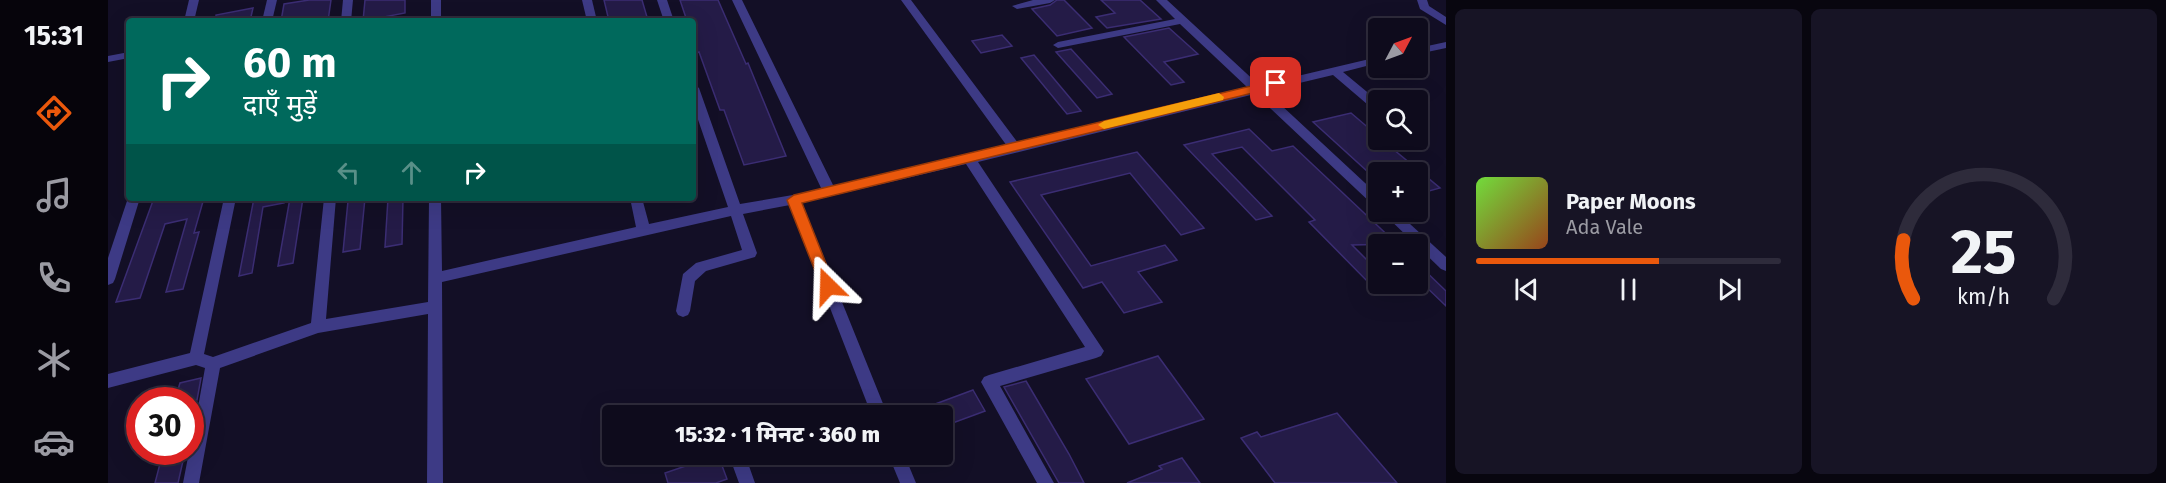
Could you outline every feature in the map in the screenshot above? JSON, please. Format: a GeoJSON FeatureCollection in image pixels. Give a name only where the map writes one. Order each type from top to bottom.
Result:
{"type":"FeatureCollection","features":[{"type":"Feature","properties":{"kind":"street"},"geometry":{"type":"LineString","coordinates":[[190,18],[194,0]]}},
{"type":"Feature","properties":{"kind":"street"},"geometry":{"type":"LineString","coordinates":[[268,18],[272,0]]}},
{"type":"Feature","properties":{"kind":"street"},"geometry":{"type":"LineString","coordinates":[[346,18],[348,0]]}},
{"type":"Feature","properties":{"kind":"street"},"geometry":{"type":"LineString","coordinates":[[436,0],[436,18]]}},
{"type":"Feature","properties":{"kind":"street"},"geometry":{"type":"LineString","coordinates":[[587,0],[591,18]]}},
{"type":"Feature","properties":{"kind":"street"},"geometry":{"type":"LineString","coordinates":[[662,0],[668,18]]}},
{"type":"Feature","properties":{"kind":"street"},"geometry":{"type":"LineString","coordinates":[[737,0],[830,193]]}},
{"type":"Feature","properties":{"kind":"street"},"geometry":{"type":"LineString","coordinates":[[906,0],[1014,146]]}},
{"type":"Feature","properties":{"kind":"street"},"geometry":{"type":"LineString","coordinates":[[1017,6],[1050,0]]}},
{"type":"Feature","properties":{"kind":"street"},"geometry":{"type":"LineString","coordinates":[[1161,0],[1368,193]]}},
{"type":"Feature","properties":{"kind":"street"},"geometry":{"type":"LineString","coordinates":[[1422,0],[1424,7],[1446,22]]}},
{"type":"Feature","properties":{"kind":"street"},"geometry":{"type":"LineString","coordinates":[[1058,45],[1183,20]]}},
{"type":"Feature","properties":{"kind":"street"},"geometry":{"type":"LineString","coordinates":[[1428,50],[1445,47]]}},
{"type":"Feature","properties":{"kind":"street"},"geometry":{"type":"LineString","coordinates":[[108,59],[126,56]]}},
{"type":"Feature","properties":{"kind":"street"},"geometry":{"type":"LineString","coordinates":[[435,278],[736,210],[830,193],[968,157],[1368,62]]}},
{"type":"Feature","properties":{"kind":"street"},"geometry":{"type":"LineString","coordinates":[[1334,70],[1368,99]]}},
{"type":"Feature","properties":{"kind":"street"},"geometry":{"type":"LineString","coordinates":[[683,311],[688,278],[701,267],[750,253],[696,97]]}},
{"type":"Feature","properties":{"kind":"street"},"geometry":{"type":"LineString","coordinates":[[968,157],[1096,351],[989,382],[1046,483]]}},
{"type":"Feature","properties":{"kind":"street"},"geometry":{"type":"LineString","coordinates":[[794,200],[876,405]]}},
{"type":"Feature","properties":{"kind":"street"},"geometry":{"type":"LineString","coordinates":[[108,279],[133,201]]}},
{"type":"Feature","properties":{"kind":"street"},"geometry":{"type":"LineString","coordinates":[[196,358],[229,201]]}},
{"type":"Feature","properties":{"kind":"street"},"geometry":{"type":"LineString","coordinates":[[318,327],[330,201]]}},
{"type":"Feature","properties":{"kind":"street"},"geometry":{"type":"LineString","coordinates":[[435,201],[435,483]]}},
{"type":"Feature","properties":{"kind":"street"},"geometry":{"type":"LineString","coordinates":[[637,201],[644,231]]}},
{"type":"Feature","properties":{"kind":"street"},"geometry":{"type":"LineString","coordinates":[[1400,222],[1446,265]]}},
{"type":"Feature","properties":{"kind":"street"},"geometry":{"type":"LineString","coordinates":[[108,381],[196,358],[213,364],[318,327],[435,307]]}},
{"type":"Feature","properties":{"kind":"street"},"geometry":{"type":"LineString","coordinates":[[190,483],[213,364]]}},
{"type":"Feature","properties":{"kind":"street"},"geometry":{"type":"LineString","coordinates":[[740,465],[747,483]]}},
{"type":"Feature","properties":{"kind":"street"},"geometry":{"type":"LineString","coordinates":[[901,465],[908,483]]}},
{"type":"Feature","properties":{"kind":"building"},"geometry":{"type":"Polygon","coordinates":[[[309,0],[331,0],[328,18],[282,18],[284,4],[309,0]]]}},
{"type":"Feature","properties":{"kind":"building"},"geometry":{"type":"Polygon","coordinates":[[[365,0],[405,0],[405,13],[379,18],[363,18],[365,0]]]}},
{"type":"Feature","properties":{"kind":"building"},"geometry":{"type":"Polygon","coordinates":[[[604,0],[642,0],[647,17],[638,18],[608,18],[604,0]]]}},
{"type":"Feature","properties":{"kind":"building"},"geometry":{"type":"Polygon","coordinates":[[[680,0],[718,0],[746,64],[748,63],[786,156],[744,165],[724,110],[720,110],[699,52],[696,53],[696,18],[686,18],[680,0]]]}},
{"type":"Feature","properties":{"kind":"building"},"geometry":{"type":"Polygon","coordinates":[[[1057,0],[1064,0],[1092,28],[1057,36],[1032,9],[1050,5],[1057,0]]]}},
{"type":"Feature","properties":{"kind":"building"},"geometry":{"type":"Polygon","coordinates":[[[1101,0],[1140,0],[1161,19],[1107,28],[1096,17],[1115,13],[1101,0]]]}},
{"type":"Feature","properties":{"kind":"building"},"geometry":{"type":"Polygon","coordinates":[[[253,8],[251,18],[216,18],[216,15],[253,8]]]}},
{"type":"Feature","properties":{"kind":"building"},"geometry":{"type":"Polygon","coordinates":[[[1169,28],[1198,54],[1164,62],[1184,82],[1171,85],[1124,37],[1169,28]]]}},
{"type":"Feature","properties":{"kind":"building"},"geometry":{"type":"Polygon","coordinates":[[[1002,35],[1012,46],[981,53],[972,41],[1002,35]]]}},
{"type":"Feature","properties":{"kind":"building"},"geometry":{"type":"Polygon","coordinates":[[[1071,49],[1112,94],[1097,98],[1056,52],[1071,49]]]}},
{"type":"Feature","properties":{"kind":"building"},"geometry":{"type":"Polygon","coordinates":[[[1034,55],[1081,111],[1067,114],[1021,58],[1034,55]]]}},
{"type":"Feature","properties":{"kind":"building"},"geometry":{"type":"Polygon","coordinates":[[[1351,113],[1368,127],[1368,150],[1394,150],[1409,162],[1368,162],[1368,172],[1313,122],[1351,113]]]}},
{"type":"Feature","properties":{"kind":"building"},"geometry":{"type":"Polygon","coordinates":[[[1249,129],[1272,151],[1293,146],[1368,217],[1368,222],[1374,222],[1386,234],[1368,234],[1368,245],[1352,245],[1368,261],[1368,282],[1309,222],[1315,220],[1242,147],[1212,154],[1272,216],[1256,220],[1184,145],[1249,129]]]}},
{"type":"Feature","properties":{"kind":"building"},"geometry":{"type":"Polygon","coordinates":[[[1137,152],[1204,228],[1181,235],[1130,173],[1041,195],[1091,266],[1165,245],[1177,260],[1138,272],[1162,302],[1124,313],[1102,282],[1083,288],[1010,182],[1137,152]]]}},
{"type":"Feature","properties":{"kind":"building"},"geometry":{"type":"Polygon","coordinates":[[[1428,178],[1440,188],[1428,191],[1428,178]]]}},
{"type":"Feature","properties":{"kind":"building"},"geometry":{"type":"Polygon","coordinates":[[[153,201],[203,201],[194,233],[199,232],[183,289],[166,292],[187,219],[165,224],[140,298],[116,302],[153,201]]]}},
{"type":"Feature","properties":{"kind":"building"},"geometry":{"type":"Polygon","coordinates":[[[253,201],[284,201],[284,203],[263,207],[252,273],[239,276],[253,201]]]}},
{"type":"Feature","properties":{"kind":"building"},"geometry":{"type":"Polygon","coordinates":[[[289,201],[303,201],[293,263],[278,266],[289,201]]]}},
{"type":"Feature","properties":{"kind":"building"},"geometry":{"type":"Polygon","coordinates":[[[348,201],[365,201],[360,249],[343,252],[348,201]]]}},
{"type":"Feature","properties":{"kind":"building"},"geometry":{"type":"Polygon","coordinates":[[[388,201],[403,201],[402,244],[385,247],[388,201]]]}},
{"type":"Feature","properties":{"kind":"building"},"geometry":{"type":"Polygon","coordinates":[[[1428,274],[1446,291],[1446,306],[1428,289],[1428,274]]]}},
{"type":"Feature","properties":{"kind":"building"},"geometry":{"type":"Polygon","coordinates":[[[1158,356],[1204,419],[1129,444],[1086,379],[1158,356]]]}},
{"type":"Feature","properties":{"kind":"building"},"geometry":{"type":"Polygon","coordinates":[[[201,378],[199,387],[179,387],[180,383],[201,378]]]}},
{"type":"Feature","properties":{"kind":"building"},"geometry":{"type":"Polygon","coordinates":[[[1026,381],[1084,483],[1059,483],[1004,387],[1026,381]]]}},
{"type":"Feature","properties":{"kind":"building"},"geometry":{"type":"Polygon","coordinates":[[[973,390],[985,411],[953,423],[953,405],[933,405],[973,390]]]}},
{"type":"Feature","properties":{"kind":"building"},"geometry":{"type":"Polygon","coordinates":[[[1337,413],[1397,483],[1275,483],[1241,438],[1257,432],[1261,437],[1337,413]]]}},
{"type":"Feature","properties":{"kind":"building"},"geometry":{"type":"Polygon","coordinates":[[[1182,458],[1200,483],[1127,483],[1162,469],[1159,466],[1182,458]]]}},
{"type":"Feature","properties":{"kind":"building"},"geometry":{"type":"Polygon","coordinates":[[[160,465],[182,465],[178,483],[155,483],[160,465]]]}},
{"type":"Feature","properties":{"kind":"building"},"geometry":{"type":"Polygon","coordinates":[[[689,465],[722,465],[727,479],[716,483],[668,483],[665,473],[689,465]]]}},
{"type":"Feature","properties":{"kind":"slow traffic"},"geometry":{"type":"LineString","coordinates":[[1104,125],[1219,97]]}},
{"type":"Feature","properties":{"kind":"route"},"geometry":{"type":"LineString","coordinates":[[828,286],[794,200],[1276,83]]}}]}
